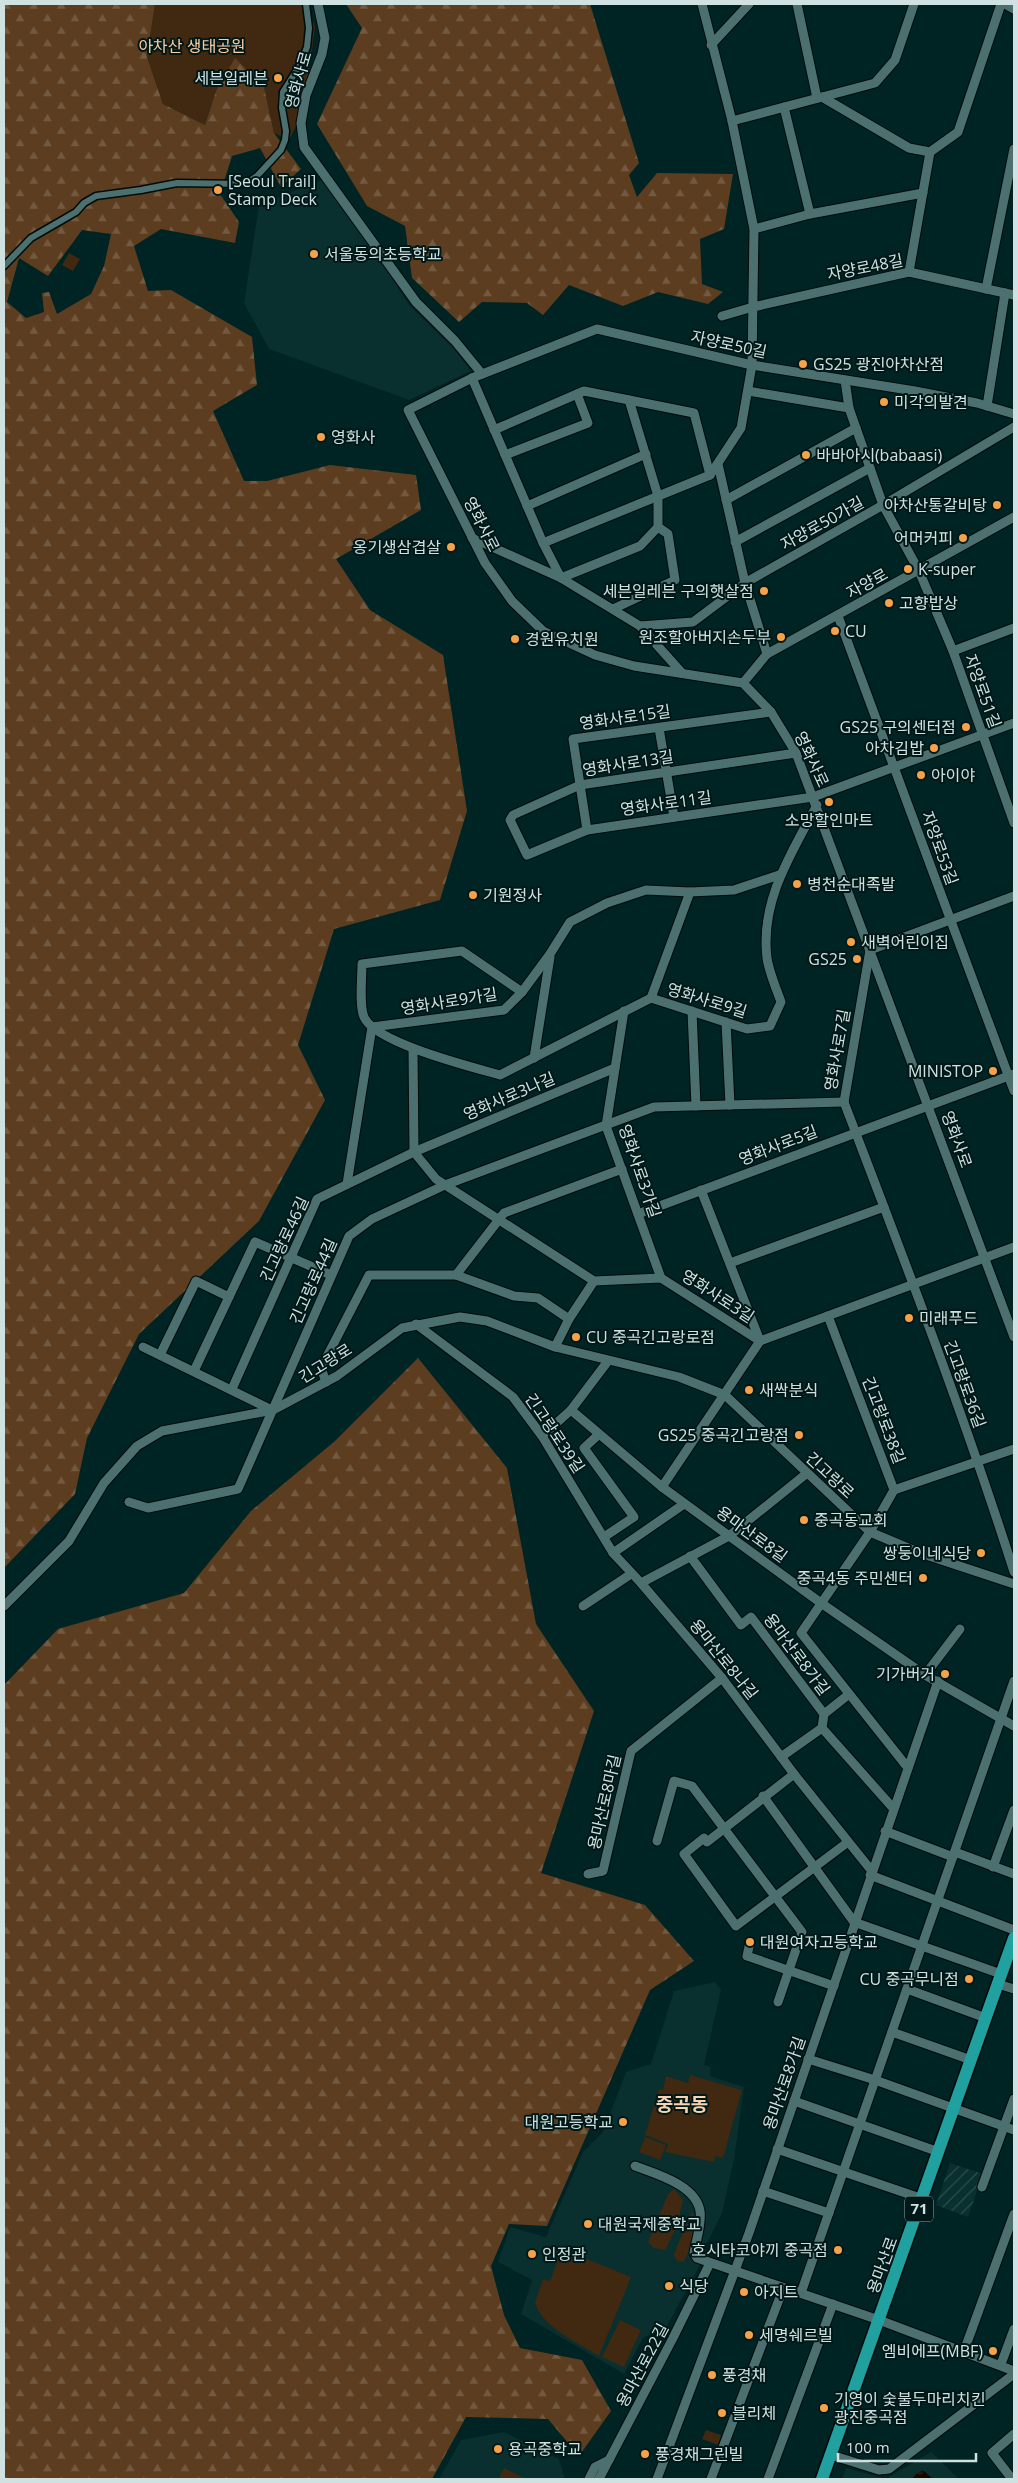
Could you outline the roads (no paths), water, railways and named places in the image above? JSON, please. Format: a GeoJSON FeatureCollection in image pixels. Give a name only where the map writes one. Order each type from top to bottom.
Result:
{"type":"FeatureCollection","features":[{"type":"Feature","properties":{"kind":"main road","name":"용마산로"},"geometry":{"type":"LineString","coordinates":[[822,2479],[923,2199],[1014,1938]]}},
{"type":"Feature","properties":{"kind":"street"},"geometry":{"type":"LineString","coordinates":[[4,266],[31,238],[76,212],[84,203],[96,196],[141,190],[177,182],[245,184],[257,176],[281,150],[284,140],[286,131],[282,108],[283,92],[300,65],[307,47],[309,28],[306,4]]}},
{"type":"Feature","properties":{"kind":"street","name":"영화사로"},"geometry":{"type":"LineString","coordinates":[[318,4],[325,38],[322,54],[306,95],[301,123],[304,147],[416,302],[455,341],[482,374]]}},
{"type":"Feature","properties":{"kind":"street"},"geometry":{"type":"LineString","coordinates":[[542,542],[710,475],[741,428],[752,365],[754,230],[732,121],[702,4]]}},
{"type":"Feature","properties":{"kind":"street"},"geometry":{"type":"LineString","coordinates":[[712,45],[749,4]]}},
{"type":"Feature","properties":{"kind":"street"},"geometry":{"type":"LineString","coordinates":[[796,4],[819,98],[909,148],[930,152]]}},
{"type":"Feature","properties":{"kind":"street"},"geometry":{"type":"LineString","coordinates":[[732,121],[875,83],[895,60],[914,4]]}},
{"type":"Feature","properties":{"kind":"street"},"geometry":{"type":"LineString","coordinates":[[909,272],[930,152],[958,132],[1001,4]]}},
{"type":"Feature","properties":{"kind":"street"},"geometry":{"type":"LineString","coordinates":[[1005,4],[1014,9]]}},
{"type":"Feature","properties":{"kind":"street"},"geometry":{"type":"LineString","coordinates":[[784,107],[810,214]]}},
{"type":"Feature","properties":{"kind":"street"},"geometry":{"type":"LineString","coordinates":[[986,289],[1014,149]]}},
{"type":"Feature","properties":{"kind":"street"},"geometry":{"type":"LineString","coordinates":[[754,230],[810,214],[923,192]]}},
{"type":"Feature","properties":{"kind":"street","name":"자양로48길"},"geometry":{"type":"LineString","coordinates":[[722,316],[753,307],[909,272],[1010,294]]}},
{"type":"Feature","properties":{"kind":"street"},"geometry":{"type":"LineString","coordinates":[[987,406],[1010,294]]}},
{"type":"Feature","properties":{"kind":"street","name":"자양로50길"},"geometry":{"type":"LineString","coordinates":[[472,378],[598,329],[752,365],[915,391],[987,406],[1014,414]]}},
{"type":"Feature","properties":{"kind":"street"},"geometry":{"type":"LineString","coordinates":[[472,378],[542,542],[561,578]]}},
{"type":"Feature","properties":{"kind":"street","name":"영화사로"},"geometry":{"type":"LineString","coordinates":[[472,378],[408,410],[485,563],[512,601],[543,631],[595,655],[634,666],[743,683],[771,712],[796,753],[1014,1337]]}},
{"type":"Feature","properties":{"kind":"street","name":"자양로51길"},"geometry":{"type":"LineString","coordinates":[[845,380],[849,408],[883,505],[919,571],[953,652],[1014,823]]}},
{"type":"Feature","properties":{"kind":"street"},"geometry":{"type":"LineString","coordinates":[[494,430],[584,391],[629,400],[694,414],[710,475]]}},
{"type":"Feature","properties":{"kind":"street"},"geometry":{"type":"LineString","coordinates":[[748,391],[849,408]]}},
{"type":"Feature","properties":{"kind":"street"},"geometry":{"type":"LineString","coordinates":[[505,455],[588,423],[577,394]]}},
{"type":"Feature","properties":{"kind":"street"},"geometry":{"type":"LineString","coordinates":[[561,578],[640,546],[658,527],[658,496],[629,400]]}},
{"type":"Feature","properties":{"kind":"street","name":"자양로50가길"},"geometry":{"type":"LineString","coordinates":[[640,626],[692,622],[745,583],[883,505],[1014,427]]}},
{"type":"Feature","properties":{"kind":"street"},"geometry":{"type":"LineString","coordinates":[[726,500],[856,428]]}},
{"type":"Feature","properties":{"kind":"street"},"geometry":{"type":"LineString","coordinates":[[527,506],[646,454]]}},
{"type":"Feature","properties":{"kind":"street"},"geometry":{"type":"LineString","coordinates":[[718,464],[745,583],[767,654]]}},
{"type":"Feature","properties":{"kind":"street"},"geometry":{"type":"LineString","coordinates":[[735,542],[870,468]]}},
{"type":"Feature","properties":{"kind":"street","name":"자양로"},"geometry":{"type":"LineString","coordinates":[[743,683],[767,654],[1014,517]]}},
{"type":"Feature","properties":{"kind":"street"},"geometry":{"type":"LineString","coordinates":[[613,609],[675,580],[668,534],[658,527]]}},
{"type":"Feature","properties":{"kind":"street"},"geometry":{"type":"LineString","coordinates":[[472,538],[561,578],[640,626],[682,673]]}},
{"type":"Feature","properties":{"kind":"street","name":"자양로53길"},"geometry":{"type":"LineString","coordinates":[[838,616],[951,920],[1012,1075],[1014,1091]]}},
{"type":"Feature","properties":{"kind":"street"},"geometry":{"type":"LineString","coordinates":[[953,652],[1014,628]]}},
{"type":"Feature","properties":{"kind":"street","name":"영화사로15길"},"geometry":{"type":"LineString","coordinates":[[587,830],[573,739],[771,712]]}},
{"type":"Feature","properties":{"kind":"street","name":"영화사로11길"},"geometry":{"type":"LineString","coordinates":[[527,854],[587,830],[674,817],[815,801],[894,767],[1014,722]]}},
{"type":"Feature","properties":{"kind":"street"},"geometry":{"type":"LineString","coordinates":[[659,728],[674,817]]}},
{"type":"Feature","properties":{"kind":"street","name":"영화사로13길"},"geometry":{"type":"LineString","coordinates":[[527,854],[510,820],[513,815],[580,785],[796,753]]}},
{"type":"Feature","properties":{"kind":"street","name":"영화사로9길"},"geometry":{"type":"LineString","coordinates":[[372,1027],[413,1049],[500,1075],[651,998],[747,1029],[770,1026],[781,1002],[767,960],[766,923],[779,876],[815,801]]}},
{"type":"Feature","properties":{"kind":"street","name":"영화사로9가길"},"geometry":{"type":"LineString","coordinates":[[372,1027],[504,1010],[522,992],[550,954],[570,922],[607,903],[646,890],[690,892],[734,890],[779,876]]}},
{"type":"Feature","properties":{"kind":"street"},"geometry":{"type":"LineString","coordinates":[[651,998],[690,892]]}},
{"type":"Feature","properties":{"kind":"street"},"geometry":{"type":"LineString","coordinates":[[870,950],[1014,896]]}},
{"type":"Feature","properties":{"kind":"street","name":"영화사로7길"},"geometry":{"type":"LineString","coordinates":[[445,1185],[654,1107],[844,1102],[870,950]]}},
{"type":"Feature","properties":{"kind":"street"},"geometry":{"type":"LineString","coordinates":[[347,1184],[372,1027],[363,1017],[362,964],[462,951],[522,992]]}},
{"type":"Feature","properties":{"kind":"street"},"geometry":{"type":"LineString","coordinates":[[534,1058],[550,954]]}},
{"type":"Feature","properties":{"kind":"street","name":"영화사로3가길"},"geometry":{"type":"LineString","coordinates":[[624,1011],[606,1126],[662,1278]]}},
{"type":"Feature","properties":{"kind":"street"},"geometry":{"type":"LineString","coordinates":[[692,1011],[696,1106]]}},
{"type":"Feature","properties":{"kind":"street"},"geometry":{"type":"LineString","coordinates":[[726,1022],[730,1105]]}},
{"type":"Feature","properties":{"kind":"street"},"geometry":{"type":"LineString","coordinates":[[413,1049],[414,1152],[436,1179],[594,1282],[569,1319],[555,1347]]}},
{"type":"Feature","properties":{"kind":"street","name":"영화사로3나길"},"geometry":{"type":"LineString","coordinates":[[414,1152],[615,1068]]}},
{"type":"Feature","properties":{"kind":"street","name":"영화사로5길"},"geometry":{"type":"LineString","coordinates":[[638,1214],[928,1104],[1012,1075]]}},
{"type":"Feature","properties":{"kind":"street","name":"긴고랑로36길"},"geometry":{"type":"LineString","coordinates":[[844,1102],[913,1284],[977,1461],[1014,1572]]}},
{"type":"Feature","properties":{"kind":"street","name":"긴고랑로46길"},"geometry":{"type":"LineString","coordinates":[[232,1389],[317,1199],[414,1152]]}},
{"type":"Feature","properties":{"kind":"street"},"geometry":{"type":"LineString","coordinates":[[456,1275],[504,1213],[622,1169]]}},
{"type":"Feature","properties":{"kind":"street","name":"긴고랑로44길"},"geometry":{"type":"LineString","coordinates":[[129,1502],[148,1508],[238,1489],[349,1236],[372,1219],[445,1185]]}},
{"type":"Feature","properties":{"kind":"street"},"geometry":{"type":"LineString","coordinates":[[701,1190],[760,1342]]}},
{"type":"Feature","properties":{"kind":"street"},"geometry":{"type":"LineString","coordinates":[[730,1263],[884,1206]]}},
{"type":"Feature","properties":{"kind":"street"},"geometry":{"type":"LineString","coordinates":[[194,1371],[255,1242],[331,1275]]}},
{"type":"Feature","properties":{"kind":"street","name":"영화사로3길"},"geometry":{"type":"LineString","coordinates":[[724,1395],[760,1342],[1014,1247]]}},
{"type":"Feature","properties":{"kind":"street"},"geometry":{"type":"LineString","coordinates":[[326,1382],[321,1368],[369,1275],[456,1275],[514,1296],[538,1298],[569,1319]]}},
{"type":"Feature","properties":{"kind":"street","name":"영화사로3길"},"geometry":{"type":"LineString","coordinates":[[594,1282],[662,1278],[760,1342]]}},
{"type":"Feature","properties":{"kind":"street"},"geometry":{"type":"LineString","coordinates":[[160,1355],[196,1281],[229,1298]]}},
{"type":"Feature","properties":{"kind":"street","name":"긴고랑로38길"},"geometry":{"type":"LineString","coordinates":[[828,1316],[894,1490],[870,1532],[801,1633],[848,1695]]}},
{"type":"Feature","properties":{"kind":"street","name":"긴고랑로"},"geometry":{"type":"LineString","coordinates":[[4,1606],[69,1541],[104,1483],[137,1446],[162,1431],[272,1410],[326,1382],[402,1328],[460,1317],[487,1321],[555,1347],[679,1377],[724,1395],[870,1532],[920,1553],[1014,1584]]}},
{"type":"Feature","properties":{"kind":"street","name":"긴고랑로39길"},"geometry":{"type":"LineString","coordinates":[[416,1324],[513,1398],[542,1436],[613,1553],[631,1574],[641,1582]]}},
{"type":"Feature","properties":{"kind":"street"},"geometry":{"type":"LineString","coordinates":[[143,1347],[272,1410]]}},
{"type":"Feature","properties":{"kind":"street"},"geometry":{"type":"LineString","coordinates":[[542,1436],[571,1410],[608,1361]]}},
{"type":"Feature","properties":{"kind":"street"},"geometry":{"type":"LineString","coordinates":[[662,1487],[724,1395]]}},
{"type":"Feature","properties":{"kind":"street","name":"용마산로8길"},"geometry":{"type":"LineString","coordinates":[[571,1410],[598,1435],[684,1504],[821,1603],[926,1675],[1014,1726]]}},
{"type":"Feature","properties":{"kind":"street"},"geometry":{"type":"LineString","coordinates":[[598,1435],[584,1448],[634,1517],[604,1537]]}},
{"type":"Feature","properties":{"kind":"street"},"geometry":{"type":"LineString","coordinates":[[894,1490],[1014,1449]]}},
{"type":"Feature","properties":{"kind":"street"},"geometry":{"type":"LineString","coordinates":[[641,1582],[729,1536],[806,1474]]}},
{"type":"Feature","properties":{"kind":"street"},"geometry":{"type":"LineString","coordinates":[[613,1553],[684,1504]]}},
{"type":"Feature","properties":{"kind":"street","name":"용마산로8가길"},"geometry":{"type":"LineString","coordinates":[[690,1556],[740,1625],[751,1617],[824,1714],[822,1728]]}},
{"type":"Feature","properties":{"kind":"street"},"geometry":{"type":"LineString","coordinates":[[583,1606],[631,1574]]}},
{"type":"Feature","properties":{"kind":"street","name":"용마산로8나길"},"geometry":{"type":"LineString","coordinates":[[641,1582],[722,1678],[871,1872]]}},
{"type":"Feature","properties":{"kind":"street"},"geometry":{"type":"LineString","coordinates":[[926,1675],[960,1629]]}},
{"type":"Feature","properties":{"kind":"street","name":"용마산로8마길"},"geometry":{"type":"LineString","coordinates":[[588,1874],[603,1871],[631,1751],[722,1678]]}},
{"type":"Feature","properties":{"kind":"street","name":"용마산로8가길"},"geometry":{"type":"LineString","coordinates":[[735,2271],[938,1681]]}},
{"type":"Feature","properties":{"kind":"street"},"geometry":{"type":"LineString","coordinates":[[801,2293],[1014,1682]]}},
{"type":"Feature","properties":{"kind":"street"},"geometry":{"type":"LineString","coordinates":[[824,1714],[848,1695],[908,1768]]}},
{"type":"Feature","properties":{"kind":"street"},"geometry":{"type":"LineString","coordinates":[[781,1757],[822,1728],[894,1808]]}},
{"type":"Feature","properties":{"kind":"street"},"geometry":{"type":"LineString","coordinates":[[794,1774],[763,1796],[707,1842],[704,1838],[684,1854],[736,1926],[848,1842]]}},
{"type":"Feature","properties":{"kind":"street"},"geometry":{"type":"LineString","coordinates":[[657,1841],[674,1781],[692,1786],[802,1932],[778,2002]]}},
{"type":"Feature","properties":{"kind":"street"},"geometry":{"type":"LineString","coordinates":[[763,1796],[854,1922],[922,1944],[999,1979],[1014,1989]]}},
{"type":"Feature","properties":{"kind":"street"},"geometry":{"type":"LineString","coordinates":[[993,1867],[1014,1810]]}},
{"type":"Feature","properties":{"kind":"street"},"geometry":{"type":"LineString","coordinates":[[885,1831],[1014,1874]]}},
{"type":"Feature","properties":{"kind":"street"},"geometry":{"type":"LineString","coordinates":[[871,1872],[1014,1930]]}},
{"type":"Feature","properties":{"kind":"street"},"geometry":{"type":"LineString","coordinates":[[750,1942],[747,1956],[834,1986]]}},
{"type":"Feature","properties":{"kind":"street"},"geometry":{"type":"LineString","coordinates":[[907,1989],[986,2018]]}},
{"type":"Feature","properties":{"kind":"street"},"geometry":{"type":"LineString","coordinates":[[892,2032],[971,2060]]}},
{"type":"Feature","properties":{"kind":"street"},"geometry":{"type":"LineString","coordinates":[[808,2059],[875,2080],[1014,2130]]}},
{"type":"Feature","properties":{"kind":"street"},"geometry":{"type":"LineString","coordinates":[[982,2187],[1014,2099]]}},
{"type":"Feature","properties":{"kind":"street"},"geometry":{"type":"LineString","coordinates":[[794,2101],[939,2152]]}},
{"type":"Feature","properties":{"kind":"street"},"geometry":{"type":"LineString","coordinates":[[777,2149],[844,2170],[923,2199]]}},
{"type":"Feature","properties":{"kind":"street"},"geometry":{"type":"LineString","coordinates":[[635,2166],[670,2181],[686,2191],[695,2200],[700,2215],[694,2255],[697,2258],[879,2320],[1001,2364],[1014,2372],[889,2469],[879,2470],[831,2455]]}},
{"type":"Feature","properties":{"kind":"street"},"geometry":{"type":"LineString","coordinates":[[763,2191],[829,2214]]}},
{"type":"Feature","properties":{"kind":"street"},"geometry":{"type":"LineString","coordinates":[[964,2351],[1014,2214]]}},
{"type":"Feature","properties":{"kind":"street","name":"용마산로22길"},"geometry":{"type":"LineString","coordinates":[[599,2479],[710,2263]]}},
{"type":"Feature","properties":{"kind":"street"},"geometry":{"type":"LineString","coordinates":[[657,2479],[735,2271]]}},
{"type":"Feature","properties":{"kind":"street"},"geometry":{"type":"LineString","coordinates":[[711,2479],[784,2288]]}},
{"type":"Feature","properties":{"kind":"street"},"geometry":{"type":"LineString","coordinates":[[768,2479],[832,2304]]}},
{"type":"Feature","properties":{"kind":"street"},"geometry":{"type":"LineString","coordinates":[[1001,2364],[1014,2329]]}},
{"type":"Feature","properties":{"kind":"street"},"geometry":{"type":"LineString","coordinates":[[1012,2479],[992,2453],[1014,2434]]}},
{"type":"Feature","properties":{"kind":"street"},"geometry":{"type":"LineString","coordinates":[[589,2479],[596,2467],[609,2460]]}},
{"type":"Feature","properties":{"kind":"water"},"geometry":{"type":"Polygon","coordinates":[[[924,2471],[933,2479],[912,2479],[918,2472],[924,2471]]]}},
{"type":"Feature","properties":{"kind":"place","name":"세븐일레븐"},"geometry":{"type":"Point","coordinates":[278,78]}},
{"type":"Feature","properties":{"kind":"place","name":"[Seoul Trail] Stamp Deck"},"geometry":{"type":"Point","coordinates":[218,190]}},
{"type":"Feature","properties":{"kind":"place","name":"서울동의초등학교"},"geometry":{"type":"Point","coordinates":[314,254]}},
{"type":"Feature","properties":{"kind":"place","name":"GS25 광진아차산점"},"geometry":{"type":"Point","coordinates":[803,364]}},
{"type":"Feature","properties":{"kind":"place","name":"미각의발견"},"geometry":{"type":"Point","coordinates":[884,402]}},
{"type":"Feature","properties":{"kind":"place","name":"영화사"},"geometry":{"type":"Point","coordinates":[321,437]}},
{"type":"Feature","properties":{"kind":"place","name":"바바아시(babaasi)"},"geometry":{"type":"Point","coordinates":[806,455]}},
{"type":"Feature","properties":{"kind":"place","name":"아차산통갈비탕"},"geometry":{"type":"Point","coordinates":[997,505]}},
{"type":"Feature","properties":{"kind":"place","name":"어머커피"},"geometry":{"type":"Point","coordinates":[963,538]}},
{"type":"Feature","properties":{"kind":"place","name":"옹기생삼겹살"},"geometry":{"type":"Point","coordinates":[451,547]}},
{"type":"Feature","properties":{"kind":"place","name":"K-super"},"geometry":{"type":"Point","coordinates":[908,569]}},
{"type":"Feature","properties":{"kind":"place","name":"세븐일레븐 구의햇살점"},"geometry":{"type":"Point","coordinates":[764,591]}},
{"type":"Feature","properties":{"kind":"place","name":"고향밥상"},"geometry":{"type":"Point","coordinates":[889,603]}},
{"type":"Feature","properties":{"kind":"place","name":"CU"},"geometry":{"type":"Point","coordinates":[835,631]}},
{"type":"Feature","properties":{"kind":"place","name":"원조할아버지손두부"},"geometry":{"type":"Point","coordinates":[781,637]}},
{"type":"Feature","properties":{"kind":"place","name":"경원유치원"},"geometry":{"type":"Point","coordinates":[515,639]}},
{"type":"Feature","properties":{"kind":"place","name":"GS25 구의센터점"},"geometry":{"type":"Point","coordinates":[966,727]}},
{"type":"Feature","properties":{"kind":"place","name":"아차김밥"},"geometry":{"type":"Point","coordinates":[934,748]}},
{"type":"Feature","properties":{"kind":"place","name":"아이야"},"geometry":{"type":"Point","coordinates":[921,775]}},
{"type":"Feature","properties":{"kind":"place","name":"소망할인마트"},"geometry":{"type":"Point","coordinates":[829,802]}},
{"type":"Feature","properties":{"kind":"place","name":"병천순대족발"},"geometry":{"type":"Point","coordinates":[797,884]}},
{"type":"Feature","properties":{"kind":"place","name":"기원정사"},"geometry":{"type":"Point","coordinates":[473,895]}},
{"type":"Feature","properties":{"kind":"place","name":"새벽어린이집"},"geometry":{"type":"Point","coordinates":[851,942]}},
{"type":"Feature","properties":{"kind":"place","name":"GS25"},"geometry":{"type":"Point","coordinates":[857,959]}},
{"type":"Feature","properties":{"kind":"place","name":"MINISTOP"},"geometry":{"type":"Point","coordinates":[993,1071]}},
{"type":"Feature","properties":{"kind":"place","name":"미래푸드"},"geometry":{"type":"Point","coordinates":[909,1318]}},
{"type":"Feature","properties":{"kind":"place","name":"CU 중곡긴고랑로점"},"geometry":{"type":"Point","coordinates":[576,1337]}},
{"type":"Feature","properties":{"kind":"place","name":"새싹분식"},"geometry":{"type":"Point","coordinates":[749,1390]}},
{"type":"Feature","properties":{"kind":"place","name":"GS25 중곡긴고랑점"},"geometry":{"type":"Point","coordinates":[799,1435]}},
{"type":"Feature","properties":{"kind":"place","name":"중곡동교회"},"geometry":{"type":"Point","coordinates":[804,1520]}},
{"type":"Feature","properties":{"kind":"place","name":"쌍둥이네식당"},"geometry":{"type":"Point","coordinates":[981,1553]}},
{"type":"Feature","properties":{"kind":"place","name":"중곡4동 주민센터"},"geometry":{"type":"Point","coordinates":[923,1578]}},
{"type":"Feature","properties":{"kind":"place","name":"기가버거"},"geometry":{"type":"Point","coordinates":[945,1674]}},
{"type":"Feature","properties":{"kind":"place","name":"대원여자고등학교"},"geometry":{"type":"Point","coordinates":[750,1942]}},
{"type":"Feature","properties":{"kind":"place","name":"CU 중곡무니점"},"geometry":{"type":"Point","coordinates":[969,1979]}},
{"type":"Feature","properties":{"kind":"place","name":"대원고등학교"},"geometry":{"type":"Point","coordinates":[623,2122]}},
{"type":"Feature","properties":{"kind":"place","name":"대원국제중학교"},"geometry":{"type":"Point","coordinates":[588,2224]}},
{"type":"Feature","properties":{"kind":"place","name":"호시타코야끼 중곡점"},"geometry":{"type":"Point","coordinates":[838,2250]}},
{"type":"Feature","properties":{"kind":"place","name":"인정관"},"geometry":{"type":"Point","coordinates":[532,2254]}},
{"type":"Feature","properties":{"kind":"place","name":"식당"},"geometry":{"type":"Point","coordinates":[669,2286]}},
{"type":"Feature","properties":{"kind":"place","name":"아지트"},"geometry":{"type":"Point","coordinates":[744,2292]}},
{"type":"Feature","properties":{"kind":"place","name":"세명쉐르빌"},"geometry":{"type":"Point","coordinates":[749,2335]}},
{"type":"Feature","properties":{"kind":"place","name":"엠비에프(MBF)"},"geometry":{"type":"Point","coordinates":[993,2351]}},
{"type":"Feature","properties":{"kind":"place","name":"풍경채"},"geometry":{"type":"Point","coordinates":[712,2375]}},
{"type":"Feature","properties":{"kind":"place","name":"기영이 숯불두마리치킨 광진중곡점"},"geometry":{"type":"Point","coordinates":[824,2408]}},
{"type":"Feature","properties":{"kind":"place","name":"블리체"},"geometry":{"type":"Point","coordinates":[722,2413]}},
{"type":"Feature","properties":{"kind":"place","name":"용곡중학교"},"geometry":{"type":"Point","coordinates":[498,2449]}},
{"type":"Feature","properties":{"kind":"place","name":"풍경채그린빌"},"geometry":{"type":"Point","coordinates":[645,2454]}},
{"type":"Feature","properties":{"kind":"district","name":"중곡동"},"geometry":{"type":"Point","coordinates":[682,2104]}},
{"type":"Feature","properties":{"kind":"park label","name":"아차산 생태공원"},"geometry":{"type":"Point","coordinates":[192,46]}}]}
